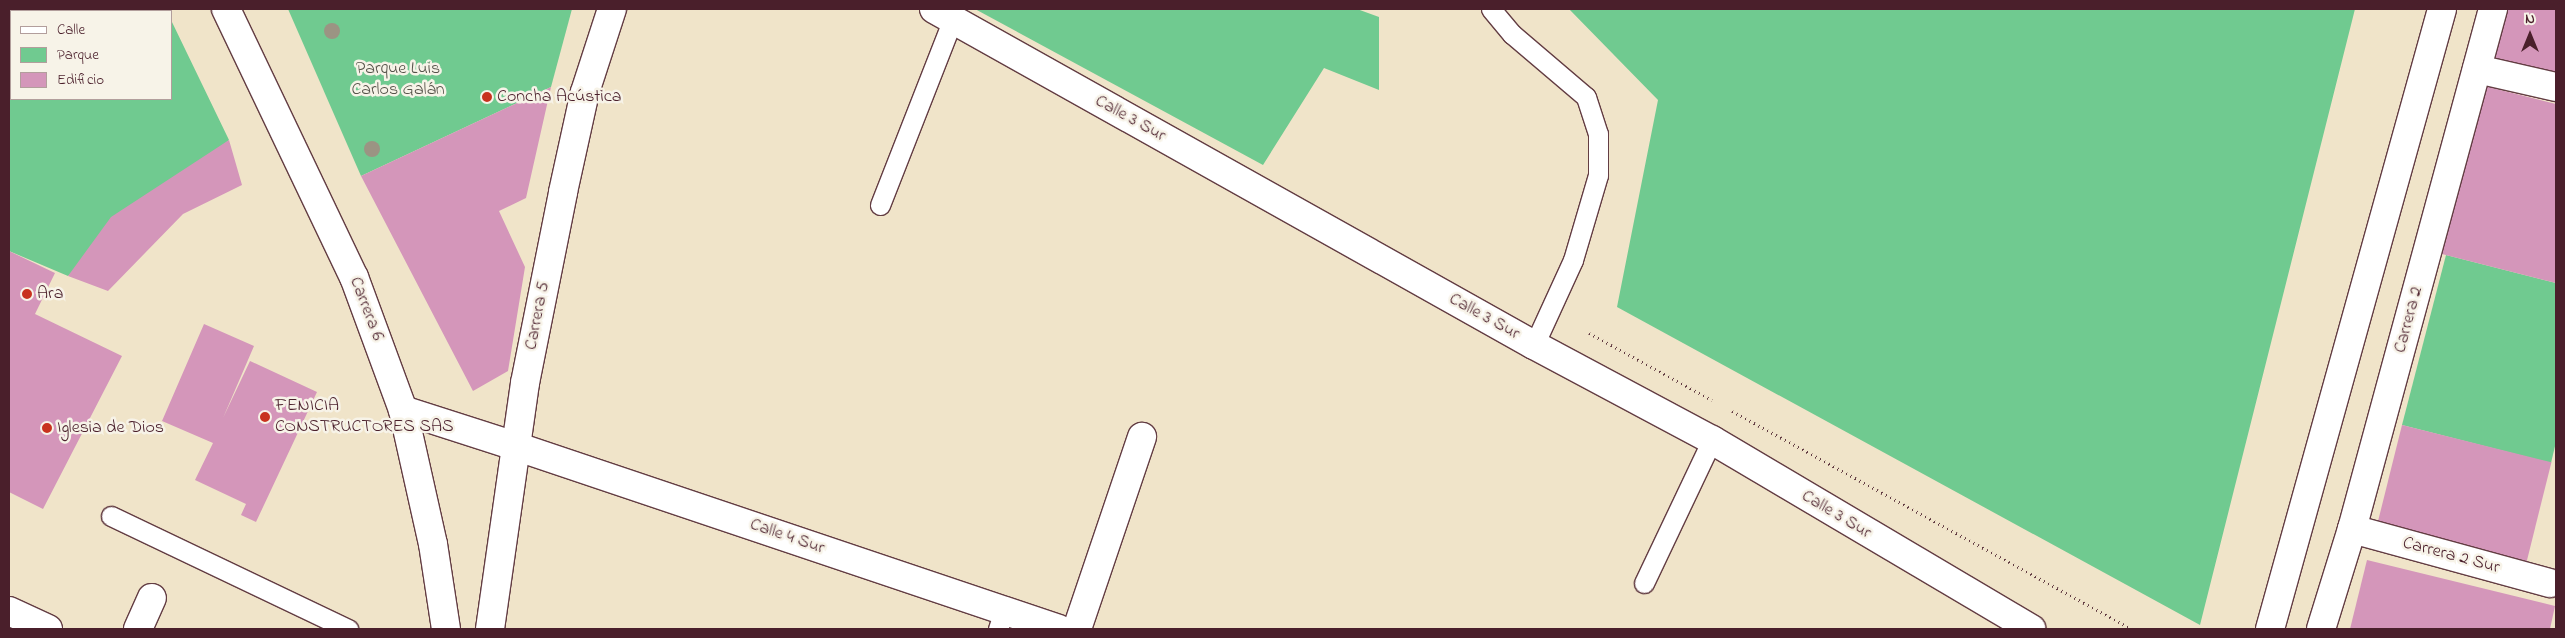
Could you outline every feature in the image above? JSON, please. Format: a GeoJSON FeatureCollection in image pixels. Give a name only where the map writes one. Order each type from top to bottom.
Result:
{"type":"FeatureCollection","features":[{"type":"Feature","properties":{"kind":"street","name":"Carrera 6"},"geometry":{"type":"LineString","coordinates":[[226,9],[354,278],[403,410],[433,544],[446,629]]}},
{"type":"Feature","properties":{"kind":"street","name":"Carrera 5"},"geometry":{"type":"LineString","coordinates":[[490,629],[515,446],[563,192],[585,92],[612,9]]}},
{"type":"Feature","properties":{"kind":"street"},"geometry":{"type":"LineString","coordinates":[[2270,629],[2442,9]]}},
{"type":"Feature","properties":{"kind":"street","name":"Carrera 2"},"geometry":{"type":"LineString","coordinates":[[2321,629],[2352,529],[2493,9]]}},
{"type":"Feature","properties":{"kind":"street","name":"Calle 3 Sur"},"geometry":{"type":"LineString","coordinates":[[943,14],[1534,345],[1712,440],[2031,629]]}},
{"type":"Feature","properties":{"kind":"street"},"geometry":{"type":"LineString","coordinates":[[2477,69],[2556,87]]}},
{"type":"Feature","properties":{"kind":"street","name":"Calle 4 Sur"},"geometry":{"type":"LineString","coordinates":[[403,410],[515,446],[1001,620],[1059,629]]}},
{"type":"Feature","properties":{"kind":"street"},"geometry":{"type":"LineString","coordinates":[[1077,629],[1142,437]]}},
{"type":"Feature","properties":{"kind":"street","name":"Carrera 2 Sur"},"geometry":{"type":"LineString","coordinates":[[2352,529],[2550,583]]}},
{"type":"Feature","properties":{"kind":"street"},"geometry":{"type":"LineString","coordinates":[[138,629],[152,598]]}},
{"type":"Feature","properties":{"kind":"street"},"geometry":{"type":"LineString","coordinates":[[9,611],[48,629]]}},
{"type":"Feature","properties":{"kind":"lane"},"geometry":{"type":"LineString","coordinates":[[1491,9],[1512,34],[1586,97],[1598,134],[1598,175],[1573,260],[1534,345]]}},
{"type":"Feature","properties":{"kind":"lane"},"geometry":{"type":"LineString","coordinates":[[880,205],[943,14]]}},
{"type":"Feature","properties":{"kind":"lane"},"geometry":{"type":"LineString","coordinates":[[1644,584],[1712,440]]}},
{"type":"Feature","properties":{"kind":"lane"},"geometry":{"type":"LineString","coordinates":[[112,516],[348,629]]}},
{"type":"Feature","properties":{"kind":"path"},"geometry":{"type":"LineString","coordinates":[[1589,333],[1720,405]]}},
{"type":"Feature","properties":{"kind":"path"},"geometry":{"type":"LineString","coordinates":[[1729,409],[2132,629]]}},
{"type":"Feature","properties":{"kind":"green space"},"geometry":{"type":"Polygon","coordinates":[[[9,9],[166,9],[10,10],[10,100],[172,100],[172,22],[229,140],[68,276],[9,251],[9,9]]]}},
{"type":"Feature","properties":{"kind":"green space","name":"Parque Luis Carlos Galán"},"geometry":{"type":"Polygon","coordinates":[[[288,9],[572,9],[551,87],[361,176],[288,9]]]}},
{"type":"Feature","properties":{"kind":"green space"},"geometry":{"type":"Polygon","coordinates":[[[975,9],[1357,9],[1379,17],[1379,90],[1324,68],[1263,165],[975,9]]]}},
{"type":"Feature","properties":{"kind":"green space"},"geometry":{"type":"Polygon","coordinates":[[[1569,9],[2355,9],[2200,625],[1617,307],[1658,100],[1569,9]]]}},
{"type":"Feature","properties":{"kind":"green space"},"geometry":{"type":"Polygon","coordinates":[[[2446,255],[2556,283],[2556,442],[2551,463],[2402,425],[2446,255]]]}},
{"type":"Feature","properties":{"kind":"building"},"geometry":{"type":"Polygon","coordinates":[[[2505,9],[2556,9],[2556,79],[2491,62],[2505,9]]]}},
{"type":"Feature","properties":{"kind":"building"},"geometry":{"type":"Polygon","coordinates":[[[2481,85],[2556,104],[2556,283],[2438,253],[2481,85]]]}},
{"type":"Feature","properties":{"kind":"building"},"geometry":{"type":"Polygon","coordinates":[[[551,87],[526,198],[499,211],[525,267],[508,371],[473,391],[361,176],[551,87]]]}},
{"type":"Feature","properties":{"kind":"building"},"geometry":{"type":"Polygon","coordinates":[[[229,140],[242,185],[183,214],[108,291],[68,276],[111,217],[229,140]]]}},
{"type":"Feature","properties":{"kind":"building","name":"Iglesia de Dios"},"geometry":{"type":"Polygon","coordinates":[[[9,251],[55,273],[35,314],[122,356],[43,509],[9,492],[9,251]]]}},
{"type":"Feature","properties":{"kind":"building","name":"FENICIA CONSTRUCTORES SAS"},"geometry":{"type":"Polygon","coordinates":[[[204,324],[254,346],[223,418],[250,361],[317,392],[256,522],[241,515],[246,504],[195,480],[213,443],[162,421],[204,324]]]}},
{"type":"Feature","properties":{"kind":"building"},"geometry":{"type":"Polygon","coordinates":[[[2402,425],[2551,462],[2527,561],[2377,524],[2402,425]]]}},
{"type":"Feature","properties":{"kind":"building"},"geometry":{"type":"Polygon","coordinates":[[[2367,560],[2555,606],[2550,629],[2350,629],[2367,560]]]}},
{"type":"Feature","properties":{"kind":"place","name":"Concha Acústica"},"geometry":{"type":"Point","coordinates":[487,97]}},
{"type":"Feature","properties":{"kind":"place","name":"Ara"},"geometry":{"type":"Point","coordinates":[27,294]}},
{"type":"Feature","properties":{"kind":"place","name":"FENICIA CONSTRUCTORES SAS"},"geometry":{"type":"Point","coordinates":[265,417]}},
{"type":"Feature","properties":{"kind":"place","name":"Iglesia de Dios"},"geometry":{"type":"Point","coordinates":[47,428]}}]}
